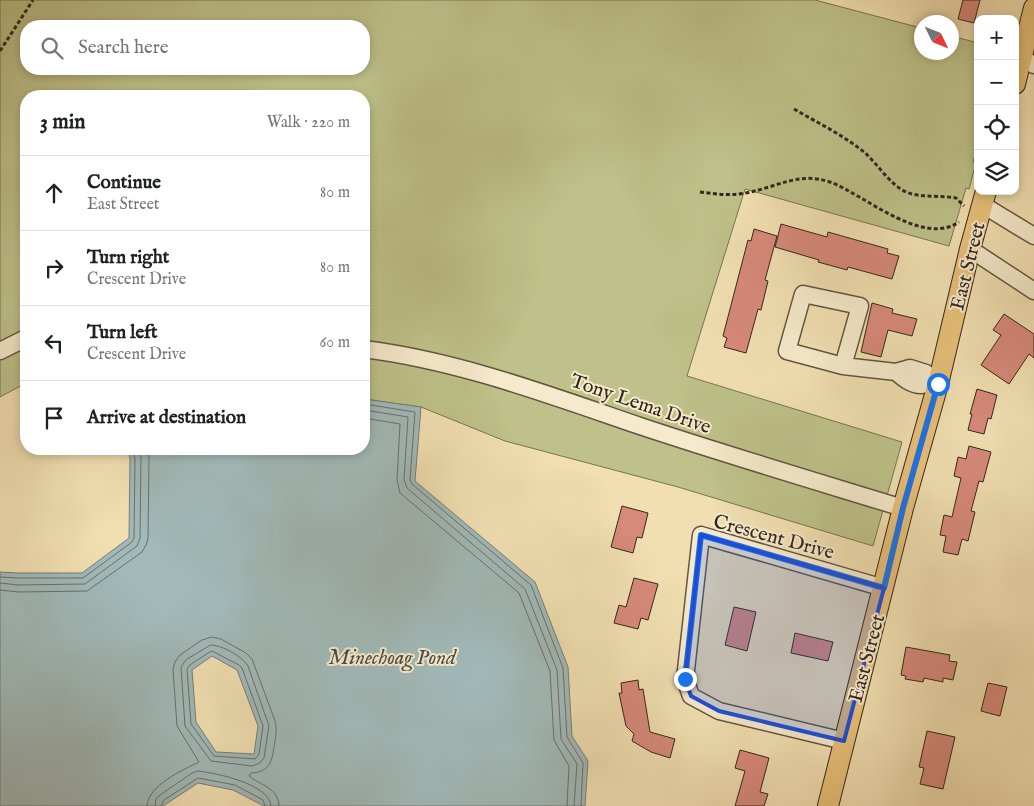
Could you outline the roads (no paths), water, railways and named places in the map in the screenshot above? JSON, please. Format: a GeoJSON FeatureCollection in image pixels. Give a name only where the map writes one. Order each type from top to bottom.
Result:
{"type":"FeatureCollection","features":[{"type":"Feature","properties":{"kind":"main road"},"geometry":{"type":"LineString","coordinates":[[1019,77],[1028,62],[1034,8]]}},
{"type":"Feature","properties":{"kind":"main road","name":"East Street"},"geometry":{"type":"LineString","coordinates":[[828,806],[934,383],[970,249],[978,201]]}},
{"type":"Feature","properties":{"kind":"street"},"geometry":{"type":"LineString","coordinates":[[978,201],[1034,236]]}},
{"type":"Feature","properties":{"kind":"street"},"geometry":{"type":"LineString","coordinates":[[970,249],[1034,291]]}},
{"type":"Feature","properties":{"kind":"street"},"geometry":{"type":"LineString","coordinates":[[843,366],[860,306],[803,294],[788,351],[843,366],[896,372],[906,381],[921,385],[934,383]]}},
{"type":"Feature","properties":{"kind":"street"},"geometry":{"type":"LineString","coordinates":[[0,351],[20,341]]}},
{"type":"Feature","properties":{"kind":"street","name":"Tony Lema Drive"},"geometry":{"type":"LineString","coordinates":[[370,350],[443,363],[531,388],[692,443],[903,508]]}},
{"type":"Feature","properties":{"kind":"street","name":"Crescent Drive"},"geometry":{"type":"LineString","coordinates":[[844,742],[720,711],[691,696],[685,679],[701,535],[884,588]]}},
{"type":"Feature","properties":{"kind":"water","name":"Minechoag Pond"},"geometry":{"type":"Polygon","coordinates":[[[370,400],[421,407],[415,481],[535,582],[568,667],[572,736],[588,761],[585,806],[264,806],[233,790],[198,783],[163,806],[0,806],[0,572],[82,573],[129,538],[129,455],[370,455],[370,400]],[[212,656],[192,670],[196,722],[216,752],[254,754],[258,726],[237,670],[212,656]]]}}]}
